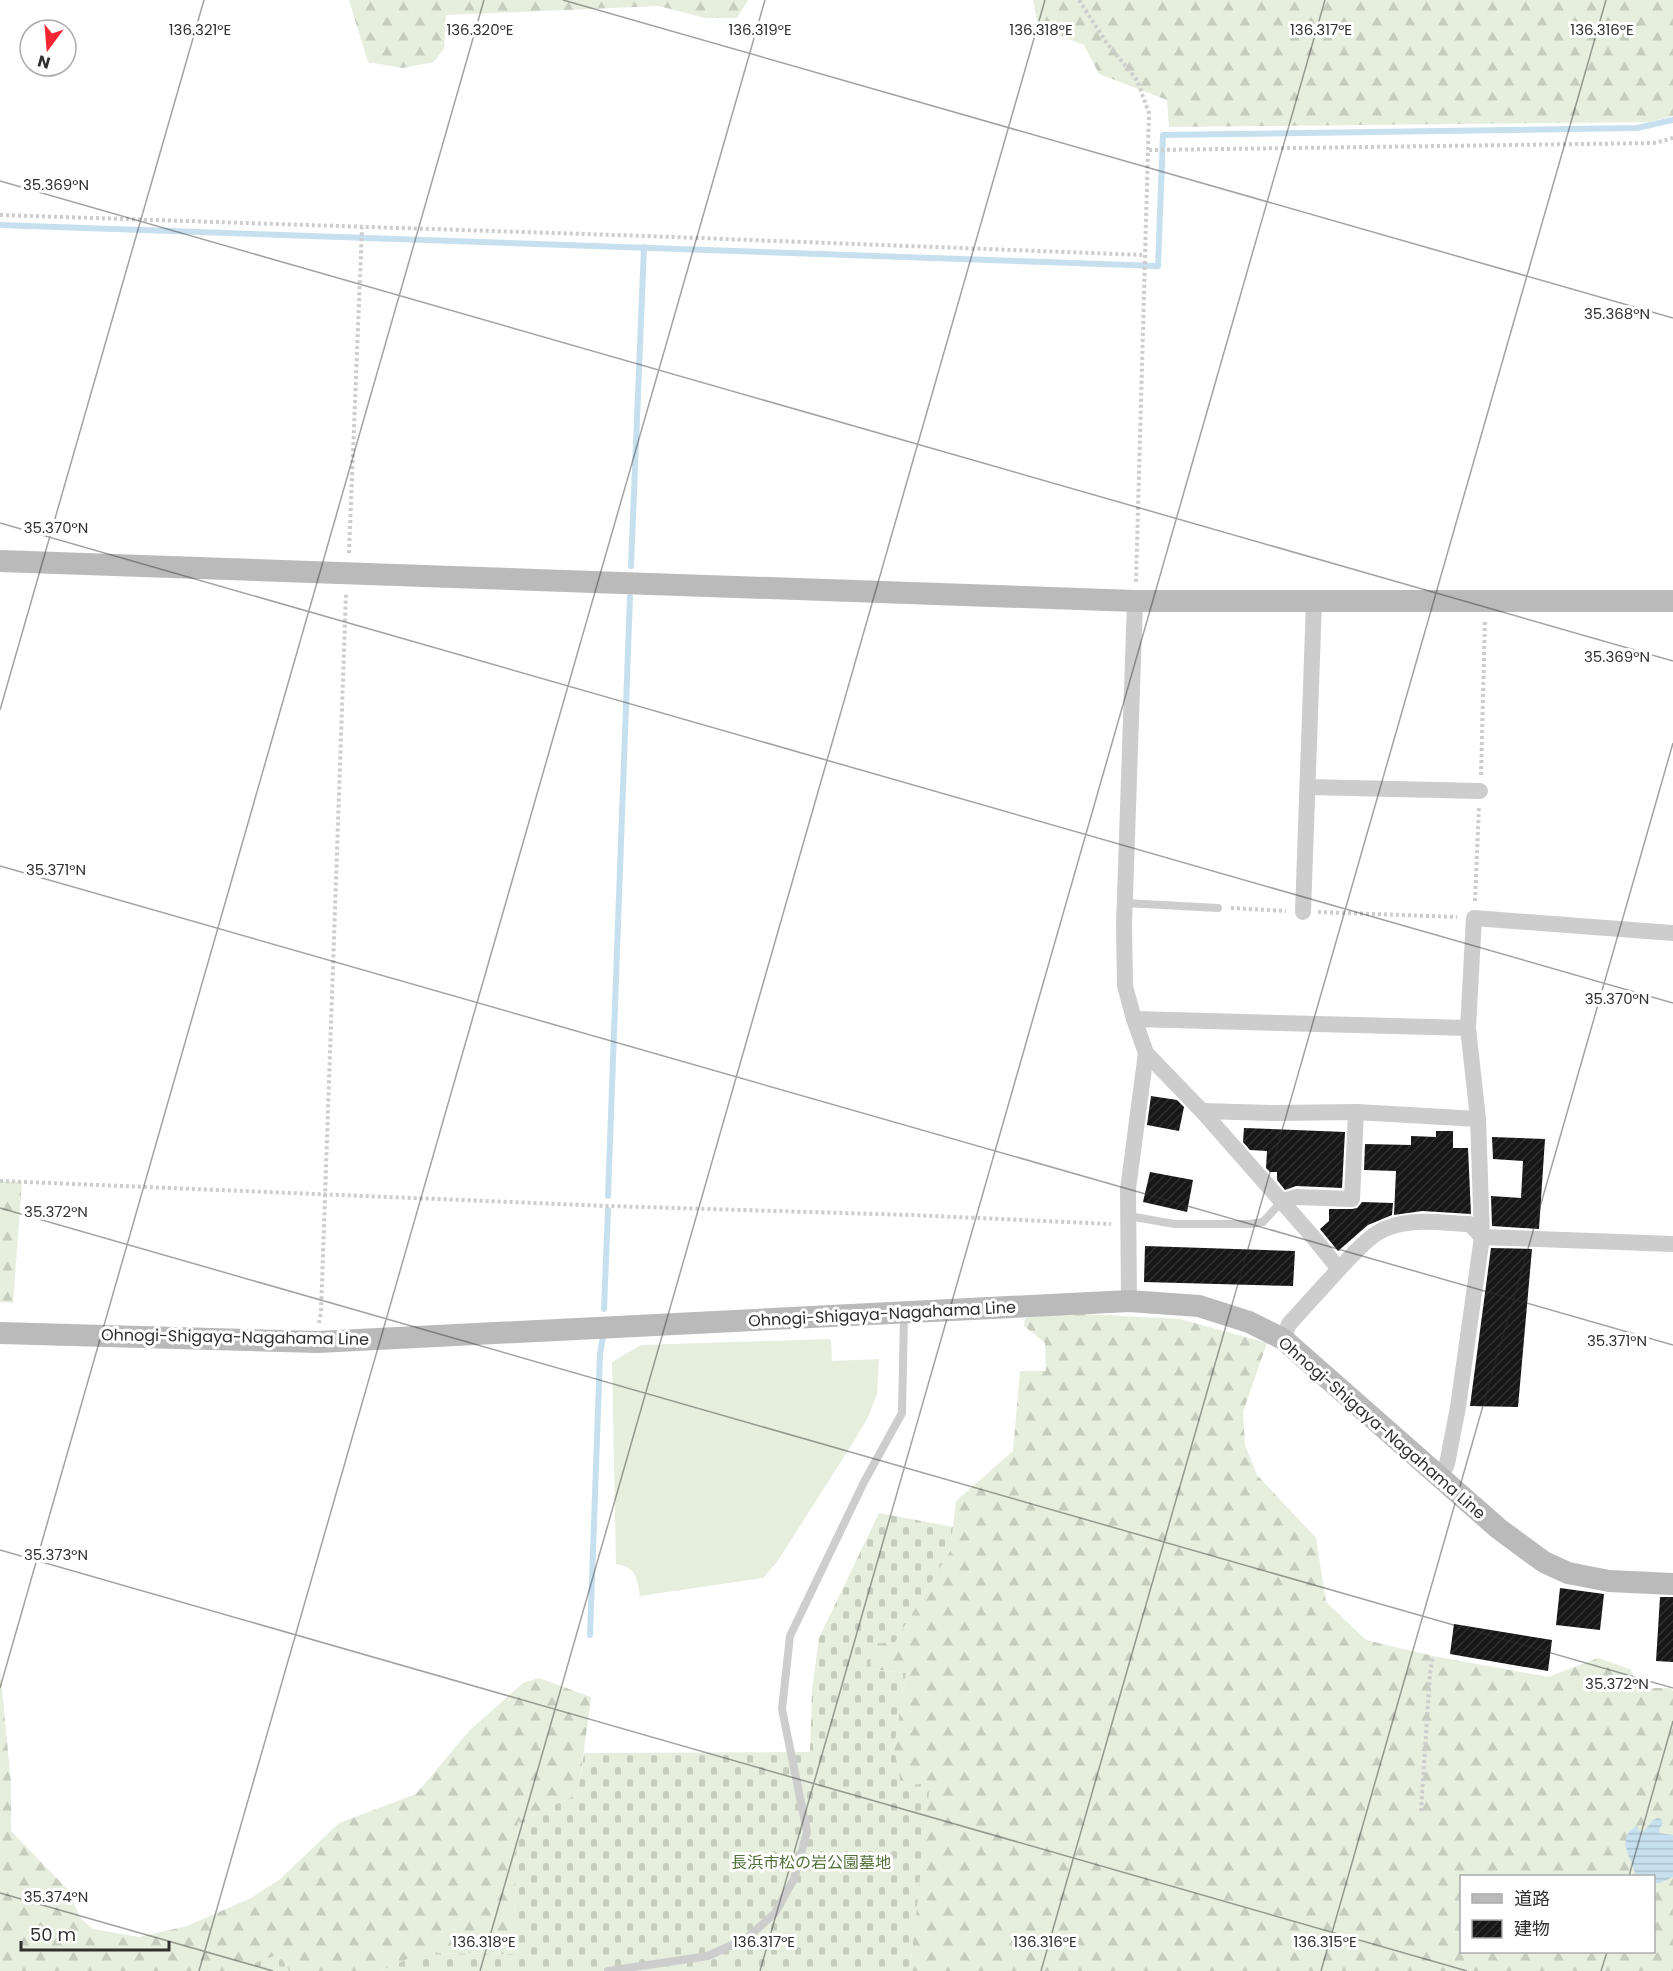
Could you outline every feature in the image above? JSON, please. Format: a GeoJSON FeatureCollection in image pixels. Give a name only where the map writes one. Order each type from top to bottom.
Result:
{"type":"FeatureCollection","features":[{"type":"Feature","properties":{"kind":"main road"},"geometry":{"type":"LineString","coordinates":[[0,561],[1135,601],[1673,601]]}},
{"type":"Feature","properties":{"kind":"main road","name":"Ohnogi-Shigaya-Nagahama Line"},"geometry":{"type":"LineString","coordinates":[[0,1333],[318,1342],[1129,1301],[1198,1306],[1249,1322],[1283,1339],[1499,1529],[1544,1562],[1568,1573],[1609,1581],[1673,1584]]}},
{"type":"Feature","properties":{"kind":"street"},"geometry":{"type":"LineString","coordinates":[[1135,601],[1125,903],[1125,986],[1134,1019],[1146,1053],[1202,1111],[1339,1269]]}},
{"type":"Feature","properties":{"kind":"street"},"geometry":{"type":"LineString","coordinates":[[1303,912],[1314,602]]}},
{"type":"Feature","properties":{"kind":"street"},"geometry":{"type":"LineString","coordinates":[[1308,787],[1480,791]]}},
{"type":"Feature","properties":{"kind":"street"},"geometry":{"type":"LineString","coordinates":[[1441,1477],[1447,1464],[1458,1407],[1482,1237],[1478,1119],[1468,1028],[1474,918],[1673,933]]}},
{"type":"Feature","properties":{"kind":"street"},"geometry":{"type":"LineString","coordinates":[[1134,1019],[1468,1028]]}},
{"type":"Feature","properties":{"kind":"street"},"geometry":{"type":"LineString","coordinates":[[1129,1301],[1128,1189],[1146,1053]]}},
{"type":"Feature","properties":{"kind":"street"},"geometry":{"type":"LineString","coordinates":[[1202,1111],[1356,1112],[1478,1119]]}},
{"type":"Feature","properties":{"kind":"street"},"geometry":{"type":"LineString","coordinates":[[1281,1202],[1296,1197],[1352,1199],[1356,1112]]}},
{"type":"Feature","properties":{"kind":"street"},"geometry":{"type":"LineString","coordinates":[[1283,1339],[1289,1324],[1339,1269],[1376,1233],[1391,1226],[1410,1222],[1470,1224],[1482,1237],[1673,1244]]}},
{"type":"Feature","properties":{"kind":"lane"},"geometry":{"type":"LineString","coordinates":[[1125,903],[1218,908]]}},
{"type":"Feature","properties":{"kind":"lane"},"geometry":{"type":"LineString","coordinates":[[1129,1221],[1174,1224],[1249,1224],[1263,1222],[1281,1202]]}},
{"type":"Feature","properties":{"kind":"lane"},"geometry":{"type":"LineString","coordinates":[[608,1971],[708,1956],[747,1938],[775,1913],[794,1880],[807,1832],[782,1709],[790,1636],[864,1482],[902,1413],[904,1312]]}},
{"type":"Feature","properties":{"kind":"path"},"geometry":{"type":"LineString","coordinates":[[1079,0],[1106,42],[1137,80],[1149,113],[1135,601]]}},
{"type":"Feature","properties":{"kind":"path"},"geometry":{"type":"LineString","coordinates":[[1149,150],[1654,143],[1673,138]]}},
{"type":"Feature","properties":{"kind":"path"},"geometry":{"type":"LineString","coordinates":[[0,215],[1144,255]]}},
{"type":"Feature","properties":{"kind":"path"},"geometry":{"type":"LineString","coordinates":[[318,1342],[321,1312],[362,228]]}},
{"type":"Feature","properties":{"kind":"path"},"geometry":{"type":"LineString","coordinates":[[1218,908],[1474,918],[1486,602]]}},
{"type":"Feature","properties":{"kind":"path"},"geometry":{"type":"LineString","coordinates":[[0,1181],[608,1206],[1129,1221]]}},
{"type":"Feature","properties":{"kind":"path"},"geometry":{"type":"LineString","coordinates":[[1421,1811],[1433,1656]]}},
{"type":"Feature","properties":{"kind":"green space"},"geometry":{"type":"Polygon","coordinates":[[[349,0],[748,0],[737,18],[705,18],[659,6],[446,15],[444,48],[434,62],[402,68],[368,62],[349,0]]]}},
{"type":"Feature","properties":{"kind":"green space"},"geometry":{"type":"Polygon","coordinates":[[[1033,0],[1673,0],[1673,116],[1649,122],[1169,127],[1167,100],[1099,74],[1084,45],[1039,29],[1033,0]]]}},
{"type":"Feature","properties":{"kind":"green space"},"geometry":{"type":"Polygon","coordinates":[[[0,1181],[22,1182],[13,1303],[0,1302],[0,1181]]]}},
{"type":"Feature","properties":{"kind":"green space"},"geometry":{"type":"Polygon","coordinates":[[[1032,1314],[1180,1319],[1267,1343],[1243,1412],[1245,1445],[1257,1475],[1316,1538],[1326,1602],[1366,1640],[1433,1656],[1548,1677],[1598,1658],[1630,1669],[1640,1688],[1669,1688],[1673,1691],[1673,1971],[910,1971],[929,1784],[901,1786],[894,1747],[906,1673],[870,1669],[869,1643],[895,1642],[950,1551],[956,1501],[1013,1451],[1020,1371],[1046,1371],[1045,1343],[1024,1326],[1025,1319],[1032,1314]]]}},
{"type":"Feature","properties":{"kind":"green space"},"geometry":{"type":"Polygon","coordinates":[[[831,1339],[832,1361],[879,1359],[877,1394],[856,1438],[777,1562],[763,1578],[640,1596],[637,1579],[632,1571],[616,1564],[612,1362],[641,1345],[831,1339]]]}},
{"type":"Feature","properties":{"kind":"green space","name":"長浜市松の岩公園墓地"},"geometry":{"type":"Polygon","coordinates":[[[879,1513],[953,1527],[950,1551],[895,1642],[869,1644],[871,1669],[906,1673],[894,1747],[901,1786],[930,1783],[910,1971],[381,1971],[421,1953],[513,1954],[518,1822],[578,1794],[584,1753],[810,1752],[812,1690],[819,1638],[879,1513]]]}},
{"type":"Feature","properties":{"kind":"green space"},"geometry":{"type":"Polygon","coordinates":[[[0,1670],[11,1782],[11,1831],[67,1889],[81,1919],[93,1929],[139,1937],[187,1926],[251,1898],[279,1880],[339,1823],[416,1794],[469,1731],[523,1683],[539,1678],[591,1697],[578,1794],[518,1822],[513,1954],[422,1953],[381,1971],[289,1971],[279,1955],[234,1971],[0,1971],[0,1670]]]}},
{"type":"Feature","properties":{"kind":"green space"},"geometry":{"type":"Polygon","coordinates":[[[279,1954],[289,1971],[234,1971],[279,1954]]]}},
{"type":"Feature","properties":{"kind":"water"},"geometry":{"type":"Polygon","coordinates":[[[1661,1819],[1663,1824],[1659,1833],[1673,1835],[1673,1877],[1660,1883],[1655,1883],[1655,1875],[1636,1875],[1626,1849],[1630,1831],[1637,1826],[1639,1831],[1644,1831],[1653,1820],[1661,1819]]]}},
{"type":"Feature","properties":{"kind":"building"},"geometry":{"type":"Polygon","coordinates":[[[1151,1096],[1177,1100],[1184,1107],[1179,1131],[1147,1125],[1151,1096]]]}},
{"type":"Feature","properties":{"kind":"building"},"geometry":{"type":"Polygon","coordinates":[[[1244,1128],[1345,1132],[1342,1188],[1296,1186],[1285,1190],[1277,1180],[1277,1172],[1270,1172],[1266,1168],[1267,1151],[1250,1150],[1243,1142],[1244,1128]]]}},
{"type":"Feature","properties":{"kind":"building"},"geometry":{"type":"Polygon","coordinates":[[[1436,1131],[1453,1131],[1453,1148],[1468,1148],[1471,1214],[1422,1211],[1394,1215],[1396,1171],[1364,1170],[1365,1144],[1411,1145],[1411,1136],[1436,1137],[1436,1131]]]}},
{"type":"Feature","properties":{"kind":"building"},"geometry":{"type":"Polygon","coordinates":[[[1492,1137],[1545,1139],[1539,1229],[1492,1226],[1491,1196],[1521,1198],[1523,1161],[1493,1159],[1492,1137]]]}},
{"type":"Feature","properties":{"kind":"building"},"geometry":{"type":"Polygon","coordinates":[[[1150,1172],[1193,1180],[1187,1212],[1143,1202],[1150,1172]]]}},
{"type":"Feature","properties":{"kind":"building"},"geometry":{"type":"Polygon","coordinates":[[[1362,1202],[1393,1203],[1392,1215],[1368,1225],[1338,1251],[1320,1229],[1329,1221],[1329,1209],[1357,1208],[1362,1202]]]}},
{"type":"Feature","properties":{"kind":"building"},"geometry":{"type":"Polygon","coordinates":[[[1145,1246],[1295,1251],[1293,1286],[1144,1282],[1145,1246]]]}},
{"type":"Feature","properties":{"kind":"building"},"geometry":{"type":"Polygon","coordinates":[[[1491,1248],[1532,1249],[1518,1407],[1470,1406],[1491,1248]]]}},
{"type":"Feature","properties":{"kind":"building"},"geometry":{"type":"Polygon","coordinates":[[[1560,1588],[1604,1594],[1600,1630],[1556,1625],[1560,1588]]]}},
{"type":"Feature","properties":{"kind":"building"},"geometry":{"type":"Polygon","coordinates":[[[1660,1597],[1673,1597],[1673,1662],[1656,1661],[1660,1597]]]}},
{"type":"Feature","properties":{"kind":"building"},"geometry":{"type":"Polygon","coordinates":[[[1454,1624],[1552,1640],[1548,1671],[1450,1654],[1454,1624]]]}},
{"type":"Feature","properties":{"kind":"waterway"},"geometry":{"type":"LineString","coordinates":[[0,225],[1158,266],[1163,135],[1637,128],[1673,120]]}},
{"type":"Feature","properties":{"kind":"waterway"},"geometry":{"type":"LineString","coordinates":[[631,566],[644,247]]}},
{"type":"Feature","properties":{"kind":"waterway"},"geometry":{"type":"LineString","coordinates":[[608,1196],[630,597]]}},
{"type":"Feature","properties":{"kind":"waterway"},"geometry":{"type":"LineString","coordinates":[[604,1309],[608,1210]]}},
{"type":"Feature","properties":{"kind":"waterway"},"geometry":{"type":"LineString","coordinates":[[590,1635],[600,1354],[603,1337]]}}]}
